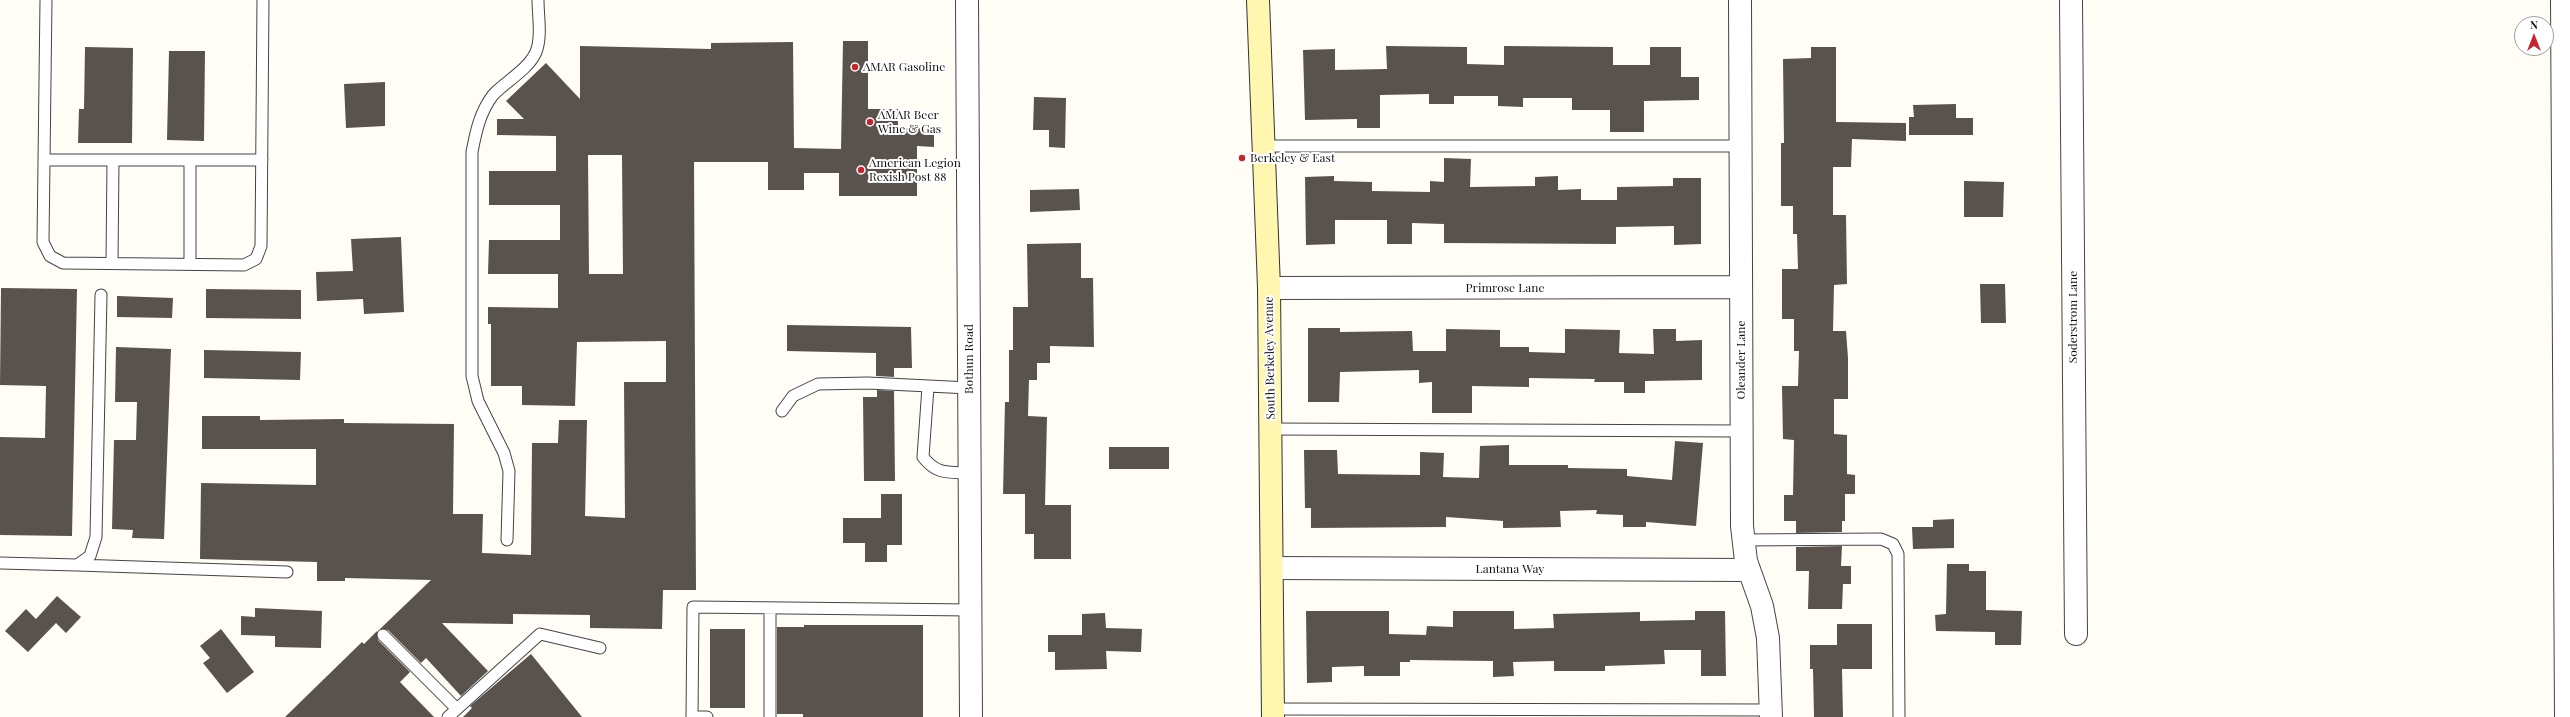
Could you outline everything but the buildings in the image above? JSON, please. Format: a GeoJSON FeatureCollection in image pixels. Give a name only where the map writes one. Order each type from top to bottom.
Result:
{"type":"FeatureCollection","features":[{"type":"Feature","properties":{"kind":"street","name":"Bothun Road"},"geometry":{"type":"LineString","coordinates":[[967,0],[971,717]]}},
{"type":"Feature","properties":{"kind":"street","name":"South Berkeley Avenue"},"geometry":{"type":"LineString","coordinates":[[1258,0],[1269,288],[1273,713]]}},
{"type":"Feature","properties":{"kind":"street","name":"Oleander Lane"},"geometry":{"type":"LineString","coordinates":[[1740,0],[1741,431],[1743,540],[1749,570],[1762,606],[1768,632],[1771,714]]}},
{"type":"Feature","properties":{"kind":"street","name":"Soderstrom Lane"},"geometry":{"type":"LineString","coordinates":[[2071,0],[2076,634]]}},
{"type":"Feature","properties":{"kind":"street"},"geometry":{"type":"LineString","coordinates":[[2562,0],[2566,717]]}},
{"type":"Feature","properties":{"kind":"street","name":"Primrose Lane"},"geometry":{"type":"LineString","coordinates":[[1269,288],[1741,287]]}},
{"type":"Feature","properties":{"kind":"street","name":"Lantana Way"},"geometry":{"type":"LineString","coordinates":[[1272,568],[1749,570]]}},
{"type":"Feature","properties":{"kind":"lane"},"geometry":{"type":"LineString","coordinates":[[46,0],[43,242],[50,256],[63,263],[244,265],[256,258],[261,246],[263,0]]}},
{"type":"Feature","properties":{"kind":"lane"},"geometry":{"type":"LineString","coordinates":[[507,540],[509,471],[504,453],[478,400],[472,376],[472,152],[478,122],[493,96],[531,60],[536,51],[538,38],[538,0]]}},
{"type":"Feature","properties":{"kind":"lane"},"geometry":{"type":"LineString","coordinates":[[1264,146],[1740,146]]}},
{"type":"Feature","properties":{"kind":"lane"},"geometry":{"type":"LineString","coordinates":[[44,160],[262,160]]}},
{"type":"Feature","properties":{"kind":"lane"},"geometry":{"type":"LineString","coordinates":[[112,264],[113,160]]}},
{"type":"Feature","properties":{"kind":"lane"},"geometry":{"type":"LineString","coordinates":[[190,160],[190,264]]}},
{"type":"Feature","properties":{"kind":"lane"},"geometry":{"type":"LineString","coordinates":[[77,565],[90,556],[96,536],[101,295]]}},
{"type":"Feature","properties":{"kind":"lane"},"geometry":{"type":"LineString","coordinates":[[782,411],[793,396],[818,384],[868,383],[969,388]]}},
{"type":"Feature","properties":{"kind":"lane"},"geometry":{"type":"LineString","coordinates":[[928,387],[923,457],[931,468],[939,471],[970,473]]}},
{"type":"Feature","properties":{"kind":"lane"},"geometry":{"type":"LineString","coordinates":[[1270,429],[1741,431]]}},
{"type":"Feature","properties":{"kind":"lane"},"geometry":{"type":"LineString","coordinates":[[1743,540],[1881,539],[1893,544],[1898,554],[1899,717]]}},
{"type":"Feature","properties":{"kind":"lane"},"geometry":{"type":"LineString","coordinates":[[0,562],[287,572]]}},
{"type":"Feature","properties":{"kind":"lane"},"geometry":{"type":"LineString","coordinates":[[707,717],[692,717],[694,607],[971,610]]}},
{"type":"Feature","properties":{"kind":"lane"},"geometry":{"type":"LineString","coordinates":[[770,608],[770,717]]}},
{"type":"Feature","properties":{"kind":"lane"},"geometry":{"type":"LineString","coordinates":[[448,717],[456,708],[540,634],[600,648]]}},
{"type":"Feature","properties":{"kind":"lane"},"geometry":{"type":"LineString","coordinates":[[383,635],[456,708]]}},
{"type":"Feature","properties":{"kind":"lane"},"geometry":{"type":"LineString","coordinates":[[1273,713],[1771,714]]}},
{"type":"Feature","properties":{"kind":"place","name":"AMAR Gasoline"},"geometry":{"type":"Point","coordinates":[855,67]}},
{"type":"Feature","properties":{"kind":"place","name":"AMAR Beer Wine & Gas"},"geometry":{"type":"Point","coordinates":[870,122]}},
{"type":"Feature","properties":{"kind":"place","name":"Berkeley & East"},"geometry":{"type":"Point","coordinates":[1242,158]}},
{"type":"Feature","properties":{"kind":"place","name":"American Legion Rexish Post 88"},"geometry":{"type":"Point","coordinates":[861,170]}}]}
